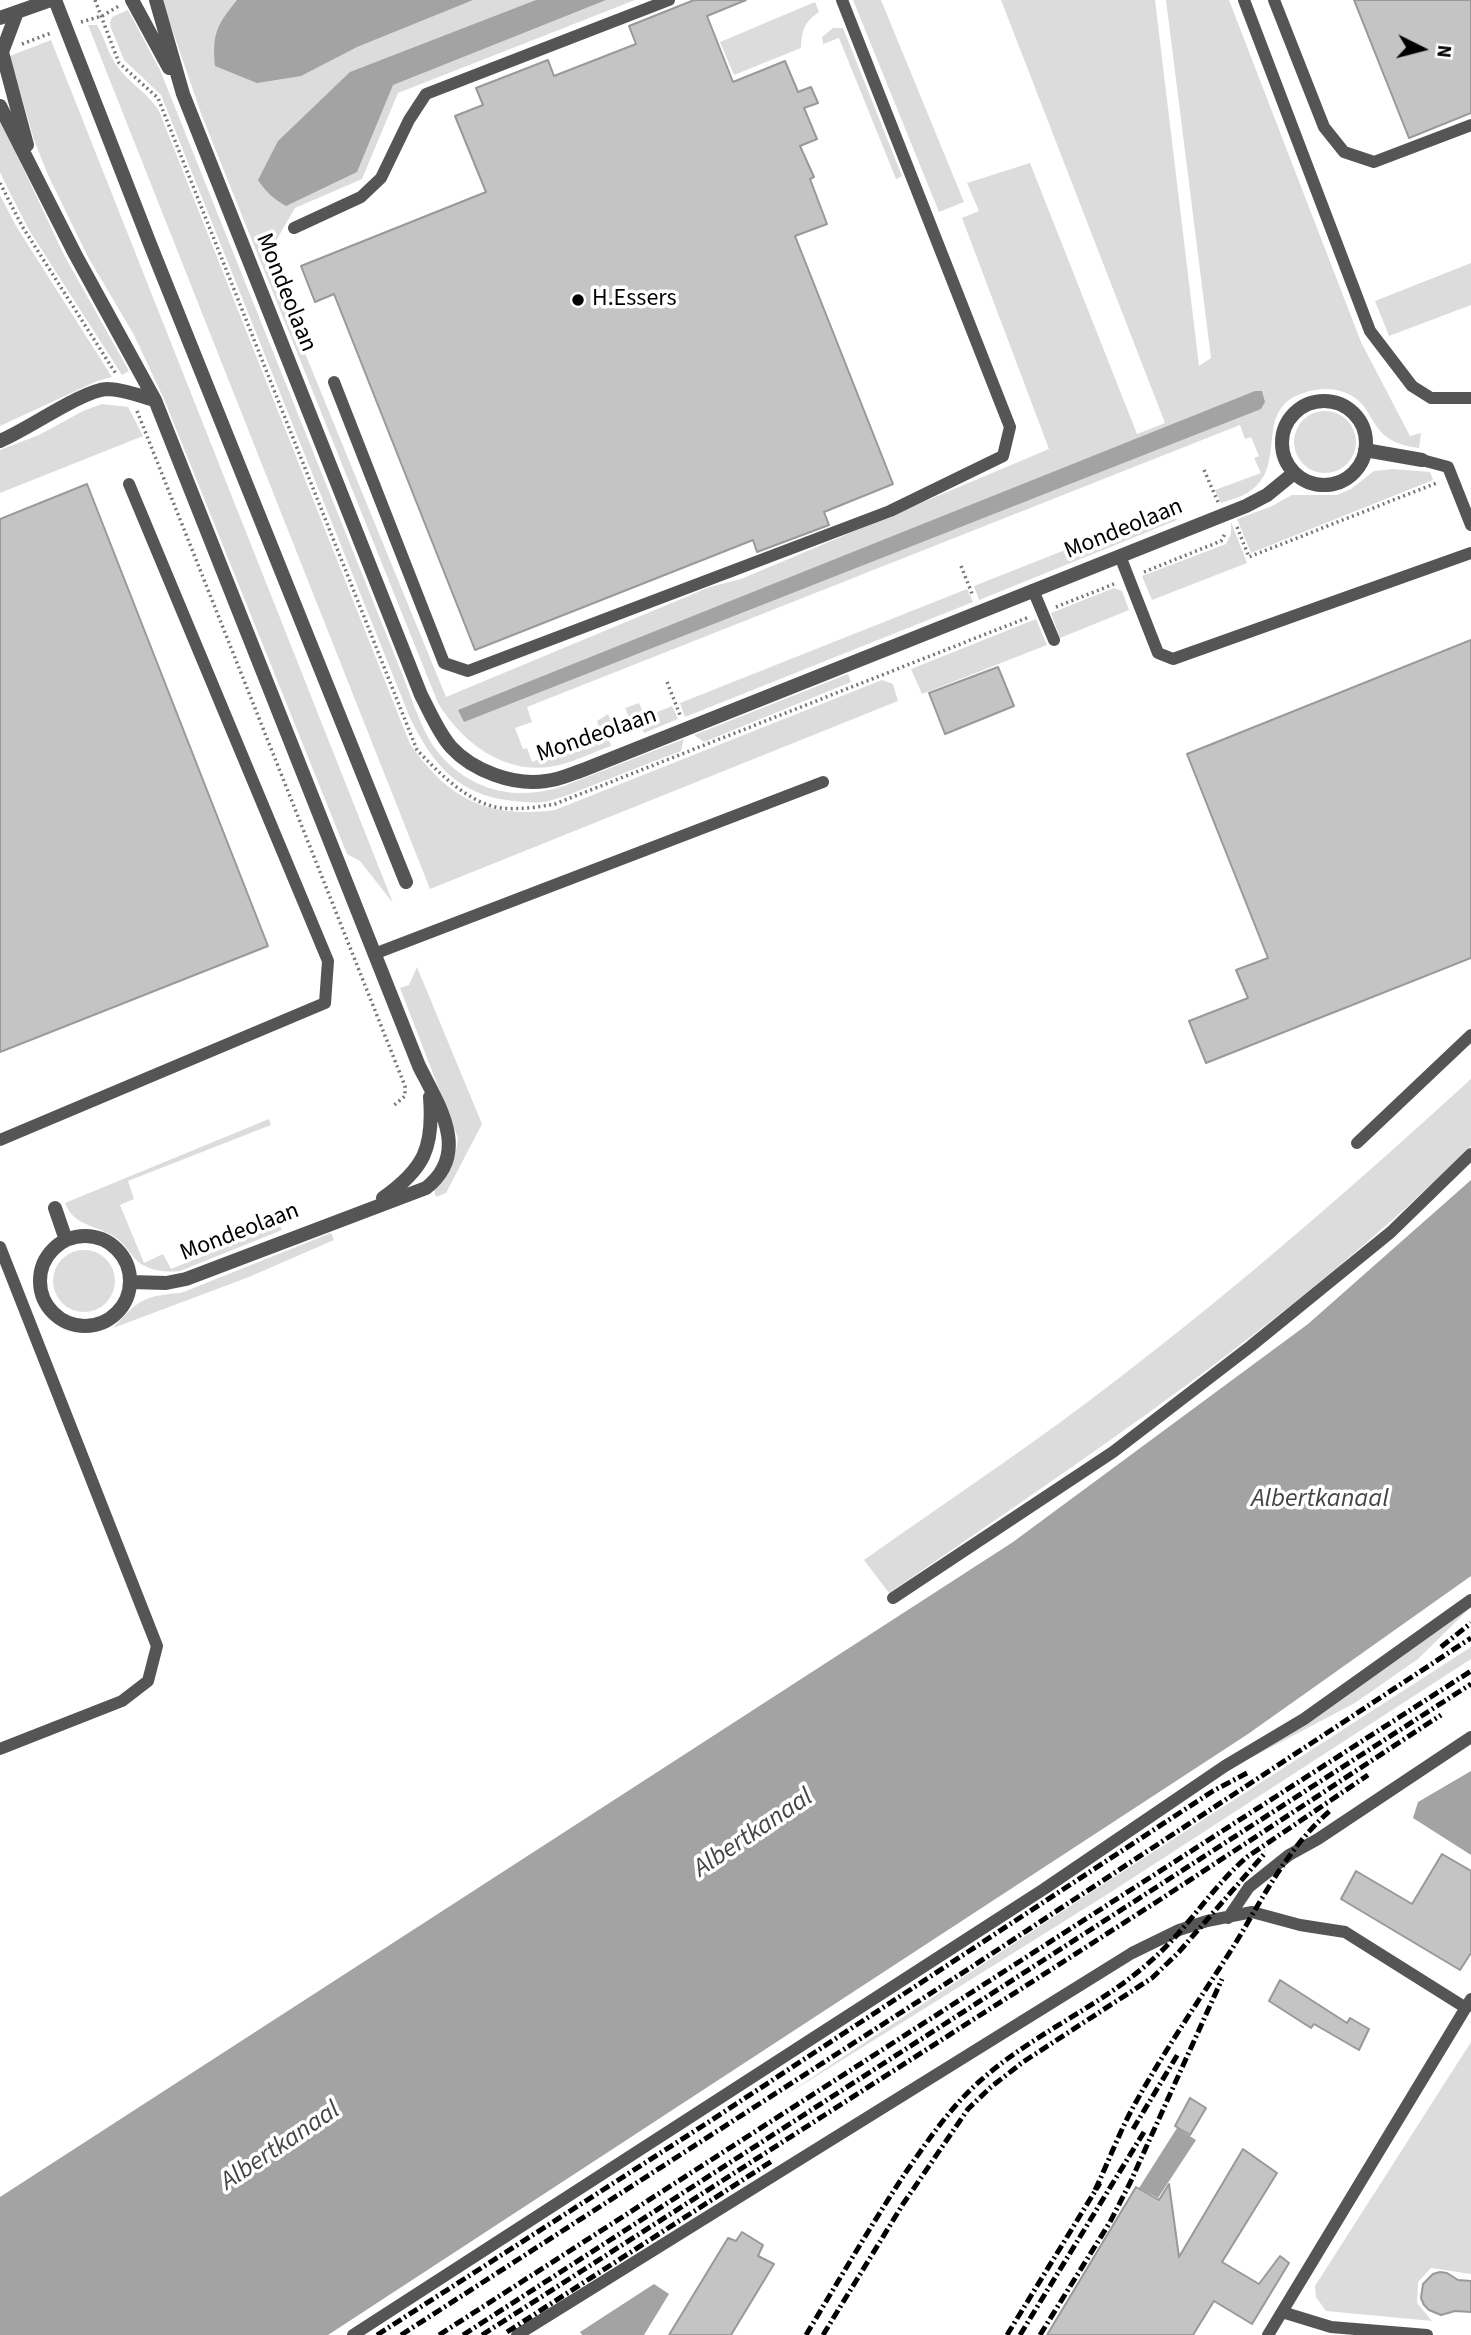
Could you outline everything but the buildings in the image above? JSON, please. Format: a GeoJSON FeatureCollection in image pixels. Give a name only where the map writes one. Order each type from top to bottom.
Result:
{"type":"FeatureCollection","features":[{"type":"Feature","properties":{"kind":"street"},"geometry":{"type":"LineString","coordinates":[[0,17],[53,0],[406,882]]}},
{"type":"Feature","properties":{"kind":"street"},"geometry":{"type":"LineString","coordinates":[[156,0],[183,94]]}},
{"type":"Feature","properties":{"kind":"street"},"geometry":{"type":"LineString","coordinates":[[125,3],[183,94]]}},
{"type":"Feature","properties":{"kind":"street"},"geometry":{"type":"LineString","coordinates":[[17,12],[2,52],[37,176]]}},
{"type":"Feature","properties":{"kind":"street","name":"Mondeolaan"},"geometry":{"type":"LineString","coordinates":[[183,94],[421,695],[450,746],[467,761],[497,775],[531,782],[563,777],[1225,514],[1268,495],[1294,473]]}},
{"type":"Feature","properties":{"kind":"street"},"geometry":{"type":"LineString","coordinates":[[0,106],[75,254],[155,400],[419,1066],[449,1128],[449,1149],[443,1170],[434,1181],[426,1188],[363,1211]]}},
{"type":"Feature","properties":{"kind":"street"},"geometry":{"type":"LineString","coordinates":[[0,441],[20,433],[86,395],[107,389],[155,400]]}},
{"type":"Feature","properties":{"kind":"street"},"geometry":{"type":"LineString","coordinates":[[1311,402],[1335,402],[1356,415],[1362,426],[1365,450],[1356,471],[1337,483],[1314,484],[1294,473],[1287,463],[1282,439],[1291,416],[1311,402]]}},
{"type":"Feature","properties":{"kind":"street"},"geometry":{"type":"LineString","coordinates":[[1365,450],[1422,460]]}},
{"type":"Feature","properties":{"kind":"street"},"geometry":{"type":"LineString","coordinates":[[363,1211],[407,1180],[423,1158],[431,1134],[429,1085]]}},
{"type":"Feature","properties":{"kind":"street"},"geometry":{"type":"LineString","coordinates":[[55,1208],[66,1240]]}},
{"type":"Feature","properties":{"kind":"street","name":"Mondeolaan"},"geometry":{"type":"LineString","coordinates":[[131,1282],[166,1283],[186,1279],[363,1211]]}},
{"type":"Feature","properties":{"kind":"street"},"geometry":{"type":"LineString","coordinates":[[92,1237],[112,1245],[126,1260],[131,1282],[123,1306],[106,1322],[76,1326],[57,1318],[45,1303],[41,1293],[41,1274],[48,1254],[66,1240],[92,1237]]}},
{"type":"Feature","properties":{"kind":"lane"},"geometry":{"type":"LineString","coordinates":[[294,228],[361,197],[381,178],[409,120],[426,94],[669,0]]}},
{"type":"Feature","properties":{"kind":"lane"},"geometry":{"type":"LineString","coordinates":[[334,382],[444,663],[468,671],[890,511],[1003,456],[1010,427],[842,0]]}},
{"type":"Feature","properties":{"kind":"lane"},"geometry":{"type":"LineString","coordinates":[[1244,0],[1370,331],[1412,386],[1431,398],[1471,398]]}},
{"type":"Feature","properties":{"kind":"lane"},"geometry":{"type":"LineString","coordinates":[[1273,0],[1324,127],[1344,152],[1374,162],[1471,125]]}},
{"type":"Feature","properties":{"kind":"lane"},"geometry":{"type":"LineString","coordinates":[[1422,460],[1448,467],[1471,525]]}},
{"type":"Feature","properties":{"kind":"lane"},"geometry":{"type":"LineString","coordinates":[[0,1140],[325,1003],[328,961],[129,484]]}},
{"type":"Feature","properties":{"kind":"lane"},"geometry":{"type":"LineString","coordinates":[[1120,556],[1158,653],[1173,659],[1471,553]]}},
{"type":"Feature","properties":{"kind":"lane"},"geometry":{"type":"LineString","coordinates":[[1033,590],[1054,640]]}},
{"type":"Feature","properties":{"kind":"lane"},"geometry":{"type":"LineString","coordinates":[[374,954],[824,782]]}},
{"type":"Feature","properties":{"kind":"lane"},"geometry":{"type":"LineString","coordinates":[[1357,1143],[1471,1035]]}},
{"type":"Feature","properties":{"kind":"lane"},"geometry":{"type":"LineString","coordinates":[[893,1598],[1113,1452],[1241,1354],[1391,1232],[1471,1154]]}},
{"type":"Feature","properties":{"kind":"lane"},"geometry":{"type":"LineString","coordinates":[[0,1247],[157,1646],[148,1681],[122,1701],[0,1749]]}},
{"type":"Feature","properties":{"kind":"lane"},"geometry":{"type":"LineString","coordinates":[[353,2335],[1044,1889],[1225,1766],[1304,1719],[1471,1600]]}},
{"type":"Feature","properties":{"kind":"lane"},"geometry":{"type":"LineString","coordinates":[[1228,1918],[1249,1887],[1289,1855],[1318,1839],[1471,1737]]}},
{"type":"Feature","properties":{"kind":"lane"},"geometry":{"type":"LineString","coordinates":[[517,2335],[1132,1953],[1179,1930],[1252,1912],[1300,1925],[1345,1932],[1468,2004],[1268,2335]]}},
{"type":"Feature","properties":{"kind":"lane"},"geometry":{"type":"LineString","coordinates":[[1282,2312],[1331,2327],[1427,2335]]}},
{"type":"Feature","properties":{"kind":"path"},"geometry":{"type":"LineString","coordinates":[[95,0],[119,63],[158,98],[418,750],[441,775],[463,792],[499,808],[530,808],[555,804],[1221,541],[1226,536],[1225,514]]}},
{"type":"Feature","properties":{"kind":"path"},"geometry":{"type":"LineString","coordinates":[[84,21],[102,16],[125,3]]}},
{"type":"Feature","properties":{"kind":"path"},"geometry":{"type":"LineString","coordinates":[[22,44],[48,34]]}},
{"type":"Feature","properties":{"kind":"path"},"geometry":{"type":"LineString","coordinates":[[0,183],[22,226],[116,374]]}},
{"type":"Feature","properties":{"kind":"path"},"geometry":{"type":"LineString","coordinates":[[137,412],[405,1086],[405,1096],[392,1107]]}},
{"type":"Feature","properties":{"kind":"path"},"geometry":{"type":"LineString","coordinates":[[1204,470],[1249,557],[1452,477]]}},
{"type":"Feature","properties":{"kind":"path"},"geometry":{"type":"LineString","coordinates":[[961,566],[975,601]]}},
{"type":"Feature","properties":{"kind":"path"},"geometry":{"type":"LineString","coordinates":[[667,682],[681,719]]}},
{"type":"Feature","properties":{"kind":"shaded area"},"geometry":{"type":"Polygon","coordinates":[[[162,0],[635,0],[398,93],[362,179],[295,208],[266,258],[446,697],[710,587],[741,579],[1049,449],[962,218],[979,211],[967,183],[1030,163],[1137,434],[1165,423],[1001,0],[1155,0],[1199,366],[1211,358],[1166,0],[1229,0],[1361,342],[1410,436],[1421,433],[1419,448],[1403,445],[1384,435],[1362,404],[1348,394],[1331,389],[1306,392],[1286,403],[1278,413],[1268,465],[1263,477],[1243,495],[1221,503],[1215,490],[1261,473],[1254,458],[1259,456],[1251,437],[1245,439],[1240,425],[527,707],[532,722],[515,728],[523,749],[527,748],[532,762],[601,734],[597,721],[608,714],[617,736],[609,739],[611,746],[557,766],[531,768],[515,765],[471,742],[447,717],[438,703],[202,116],[162,0]]]}},
{"type":"Feature","properties":{"kind":"shaded area"},"geometry":{"type":"Polygon","coordinates":[[[853,0],[881,0],[964,202],[939,212],[853,0]]]}},
{"type":"Feature","properties":{"kind":"shaded area"},"geometry":{"type":"Polygon","coordinates":[[[815,2],[819,12],[805,27],[801,48],[734,75],[720,42],[815,2]]]}},
{"type":"Feature","properties":{"kind":"shaded area"},"geometry":{"type":"Polygon","coordinates":[[[128,10],[160,70],[416,710],[437,751],[464,776],[479,784],[494,790],[528,793],[564,786],[684,739],[681,751],[564,796],[537,802],[494,798],[477,792],[449,775],[428,750],[410,718],[161,95],[124,60],[111,28],[112,17],[128,10]]]}},
{"type":"Feature","properties":{"kind":"shaded area"},"geometry":{"type":"Polygon","coordinates":[[[88,25],[97,25],[117,66],[159,111],[410,744],[439,779],[472,801],[490,808],[531,812],[555,810],[882,680],[893,684],[898,701],[430,889],[88,25]]]}},
{"type":"Feature","properties":{"kind":"shaded area"},"geometry":{"type":"Polygon","coordinates":[[[833,28],[843,28],[902,176],[896,179],[839,38],[823,44],[822,37],[833,28]]]}},
{"type":"Feature","properties":{"kind":"shaded area"},"geometry":{"type":"Polygon","coordinates":[[[51,40],[393,903],[360,861],[347,854],[164,399],[134,335],[88,257],[34,140],[10,56],[51,40]]]}},
{"type":"Feature","properties":{"kind":"shaded area"},"geometry":{"type":"Polygon","coordinates":[[[0,119],[64,255],[129,371],[122,375],[29,230],[10,193],[0,172],[0,119]]]}},
{"type":"Feature","properties":{"kind":"shaded area"},"geometry":{"type":"Polygon","coordinates":[[[0,195],[16,226],[112,377],[97,381],[0,426],[0,195]]]}},
{"type":"Feature","properties":{"kind":"shaded area"},"geometry":{"type":"Polygon","coordinates":[[[1471,263],[1471,305],[1389,336],[1375,301],[1471,263]]]}},
{"type":"Feature","properties":{"kind":"shaded area"},"geometry":{"type":"Polygon","coordinates":[[[102,404],[128,407],[143,436],[0,493],[0,450],[39,435],[83,411],[102,404]]]}},
{"type":"Feature","properties":{"kind":"shaded area"},"geometry":{"type":"Polygon","coordinates":[[[1325,411],[1347,420],[1356,442],[1347,464],[1325,473],[1303,464],[1294,442],[1303,420],[1325,411]]]}},
{"type":"Feature","properties":{"kind":"shaded area"},"geometry":{"type":"Polygon","coordinates":[[[1393,469],[1430,472],[1433,480],[1251,553],[1237,519],[1270,507],[1292,495],[1337,495],[1351,489],[1374,471],[1393,469]]]}},
{"type":"Feature","properties":{"kind":"shaded area"},"geometry":{"type":"Polygon","coordinates":[[[1179,505],[1181,511],[1174,514],[1177,520],[979,600],[974,586],[1179,505]]]}},
{"type":"Feature","properties":{"kind":"shaded area"},"geometry":{"type":"Polygon","coordinates":[[[1231,522],[1247,563],[1152,600],[1142,576],[1226,544],[1231,534],[1231,522]]]}},
{"type":"Feature","properties":{"kind":"shaded area"},"geometry":{"type":"Polygon","coordinates":[[[1114,588],[1122,591],[1129,610],[1060,638],[1051,613],[1114,588]]]}},
{"type":"Feature","properties":{"kind":"shaded area"},"geometry":{"type":"Polygon","coordinates":[[[967,589],[973,602],[685,717],[680,703],[967,589]]]}},
{"type":"Feature","properties":{"kind":"shaded area"},"geometry":{"type":"Polygon","coordinates":[[[1036,619],[1047,645],[922,694],[911,669],[1036,619]]]}},
{"type":"Feature","properties":{"kind":"shaded area"},"geometry":{"type":"Polygon","coordinates":[[[848,674],[851,682],[704,742],[694,735],[848,674]]]}},
{"type":"Feature","properties":{"kind":"shaded area"},"geometry":{"type":"Polygon","coordinates":[[[639,703],[645,717],[672,706],[678,719],[644,733],[641,726],[634,728],[625,708],[639,703]]]}},
{"type":"Feature","properties":{"kind":"shaded area"},"geometry":{"type":"Polygon","coordinates":[[[417,967],[482,1124],[446,1193],[436,1197],[434,1190],[452,1167],[458,1138],[400,988],[409,985],[417,967]]]}},
{"type":"Feature","properties":{"kind":"shaded area"},"geometry":{"type":"Polygon","coordinates":[[[1471,1079],[1471,1146],[1404,1209],[1264,1327],[1116,1436],[889,1593],[864,1560],[1060,1423],[1168,1340],[1300,1231],[1471,1079]]]}},
{"type":"Feature","properties":{"kind":"shaded area"},"geometry":{"type":"Polygon","coordinates":[[[269,1119],[271,1125],[128,1181],[134,1199],[120,1205],[144,1263],[163,1254],[171,1269],[280,1225],[282,1230],[180,1271],[163,1271],[142,1265],[119,1240],[81,1222],[65,1203],[269,1119]]]}},
{"type":"Feature","properties":{"kind":"shaded area"},"geometry":{"type":"Polygon","coordinates":[[[331,1233],[334,1240],[249,1277],[113,1328],[142,1301],[181,1293],[331,1233]]]}},
{"type":"Feature","properties":{"kind":"shaded area"},"geometry":{"type":"Polygon","coordinates":[[[78,1250],[90,1250],[106,1259],[113,1269],[113,1293],[106,1303],[90,1312],[78,1312],[67,1307],[58,1298],[53,1287],[53,1275],[58,1264],[67,1255],[78,1250]]]}},
{"type":"Feature","properties":{"kind":"shaded area"},"geometry":{"type":"Polygon","coordinates":[[[1471,1607],[1418,1659],[1355,1703],[1245,1761],[1471,1607]]]}},
{"type":"Feature","properties":{"kind":"shaded area"},"geometry":{"type":"Polygon","coordinates":[[[1471,1647],[1471,1659],[1111,1892],[778,2100],[1102,1885],[1471,1647]]]}},
{"type":"Feature","properties":{"kind":"shaded area"},"geometry":{"type":"Polygon","coordinates":[[[1471,2042],[1471,2274],[1431,2268],[1418,2282],[1417,2303],[1432,2321],[1326,2311],[1316,2297],[1315,2286],[1471,2042]]]}},
{"type":"Feature","properties":{"kind":"water"},"geometry":{"type":"Polygon","coordinates":[[[237,0],[473,0],[357,47],[301,76],[257,83],[215,66],[214,45],[217,30],[237,0]]]}},
{"type":"Feature","properties":{"kind":"water"},"geometry":{"type":"Polygon","coordinates":[[[536,0],[606,0],[393,85],[357,172],[286,206],[270,195],[258,180],[278,141],[350,72],[536,0]]]}},
{"type":"Feature","properties":{"kind":"water"},"geometry":{"type":"Polygon","coordinates":[[[1255,391],[1262,391],[1265,402],[1261,409],[464,722],[458,710],[1255,391]]]}},
{"type":"Feature","properties":{"kind":"water","name":"Albertkanaal"},"geometry":{"type":"Polygon","coordinates":[[[1471,1180],[1471,1576],[1248,1734],[328,2335],[0,2335],[0,2197],[1013,1542],[1308,1324],[1471,1180]]]}},
{"type":"Feature","properties":{"kind":"water"},"geometry":{"type":"Polygon","coordinates":[[[1471,1771],[1471,1855],[1413,1818],[1418,1802],[1471,1771]]]}},
{"type":"Feature","properties":{"kind":"water"},"geometry":{"type":"Polygon","coordinates":[[[1177,2128],[1196,2140],[1158,2198],[1139,2188],[1177,2128]]]}},
{"type":"Feature","properties":{"kind":"water"},"geometry":{"type":"Polygon","coordinates":[[[654,2284],[669,2294],[644,2335],[582,2335],[580,2332],[654,2284]]]}},
{"type":"Feature","properties":{"kind":"railway"},"geometry":{"type":"LineString","coordinates":[[1441,1647],[1471,1623]]}},
{"type":"Feature","properties":{"kind":"railway"},"geometry":{"type":"LineString","coordinates":[[401,2335],[970,1968],[1471,1638]]}},
{"type":"Feature","properties":{"kind":"railway"},"geometry":{"type":"LineString","coordinates":[[439,2335],[1471,1671]]}},
{"type":"Feature","properties":{"kind":"railway"},"geometry":{"type":"LineString","coordinates":[[463,2335],[1471,1684]]}},
{"type":"Feature","properties":{"kind":"railway"},"geometry":{"type":"LineString","coordinates":[[482,2335],[1161,1899],[1441,1715]]}},
{"type":"Feature","properties":{"kind":"railway"},"geometry":{"type":"LineString","coordinates":[[377,2335],[704,2125],[1213,1791],[1247,1773]]}},
{"type":"Feature","properties":{"kind":"railway"},"geometry":{"type":"LineString","coordinates":[[806,2335],[906,2172],[964,2096],[1028,2044],[1114,1990],[1153,1959],[1178,1934],[1222,1881],[1247,1857],[1368,1775]]}},
{"type":"Feature","properties":{"kind":"railway"},"geometry":{"type":"LineString","coordinates":[[1095,2190],[1130,2113],[1172,2042],[1289,1856],[1331,1810]]}},
{"type":"Feature","properties":{"kind":"railway"},"geometry":{"type":"LineString","coordinates":[[823,2335],[903,2204],[968,2109],[1023,2062],[1152,1978],[1178,1953],[1266,1852]]}},
{"type":"Feature","properties":{"kind":"railway"},"geometry":{"type":"LineString","coordinates":[[1040,2335],[1110,2222],[1130,2183],[1222,1979]]}},
{"type":"Feature","properties":{"kind":"railway"},"geometry":{"type":"LineString","coordinates":[[1133,2129],[1178,2054]]}},
{"type":"Feature","properties":{"kind":"railway"},"geometry":{"type":"LineString","coordinates":[[1020,2335],[1144,2132]]}},
{"type":"Feature","properties":{"kind":"railway"},"geometry":{"type":"LineString","coordinates":[[507,2332],[772,2161]]}},
{"type":"Feature","properties":{"kind":"railway"},"geometry":{"type":"LineString","coordinates":[[1007,2335],[1100,2183]]}},
{"type":"Feature","properties":{"kind":"place","name":"H.Essers"},"geometry":{"type":"Point","coordinates":[578,300]}}]}
